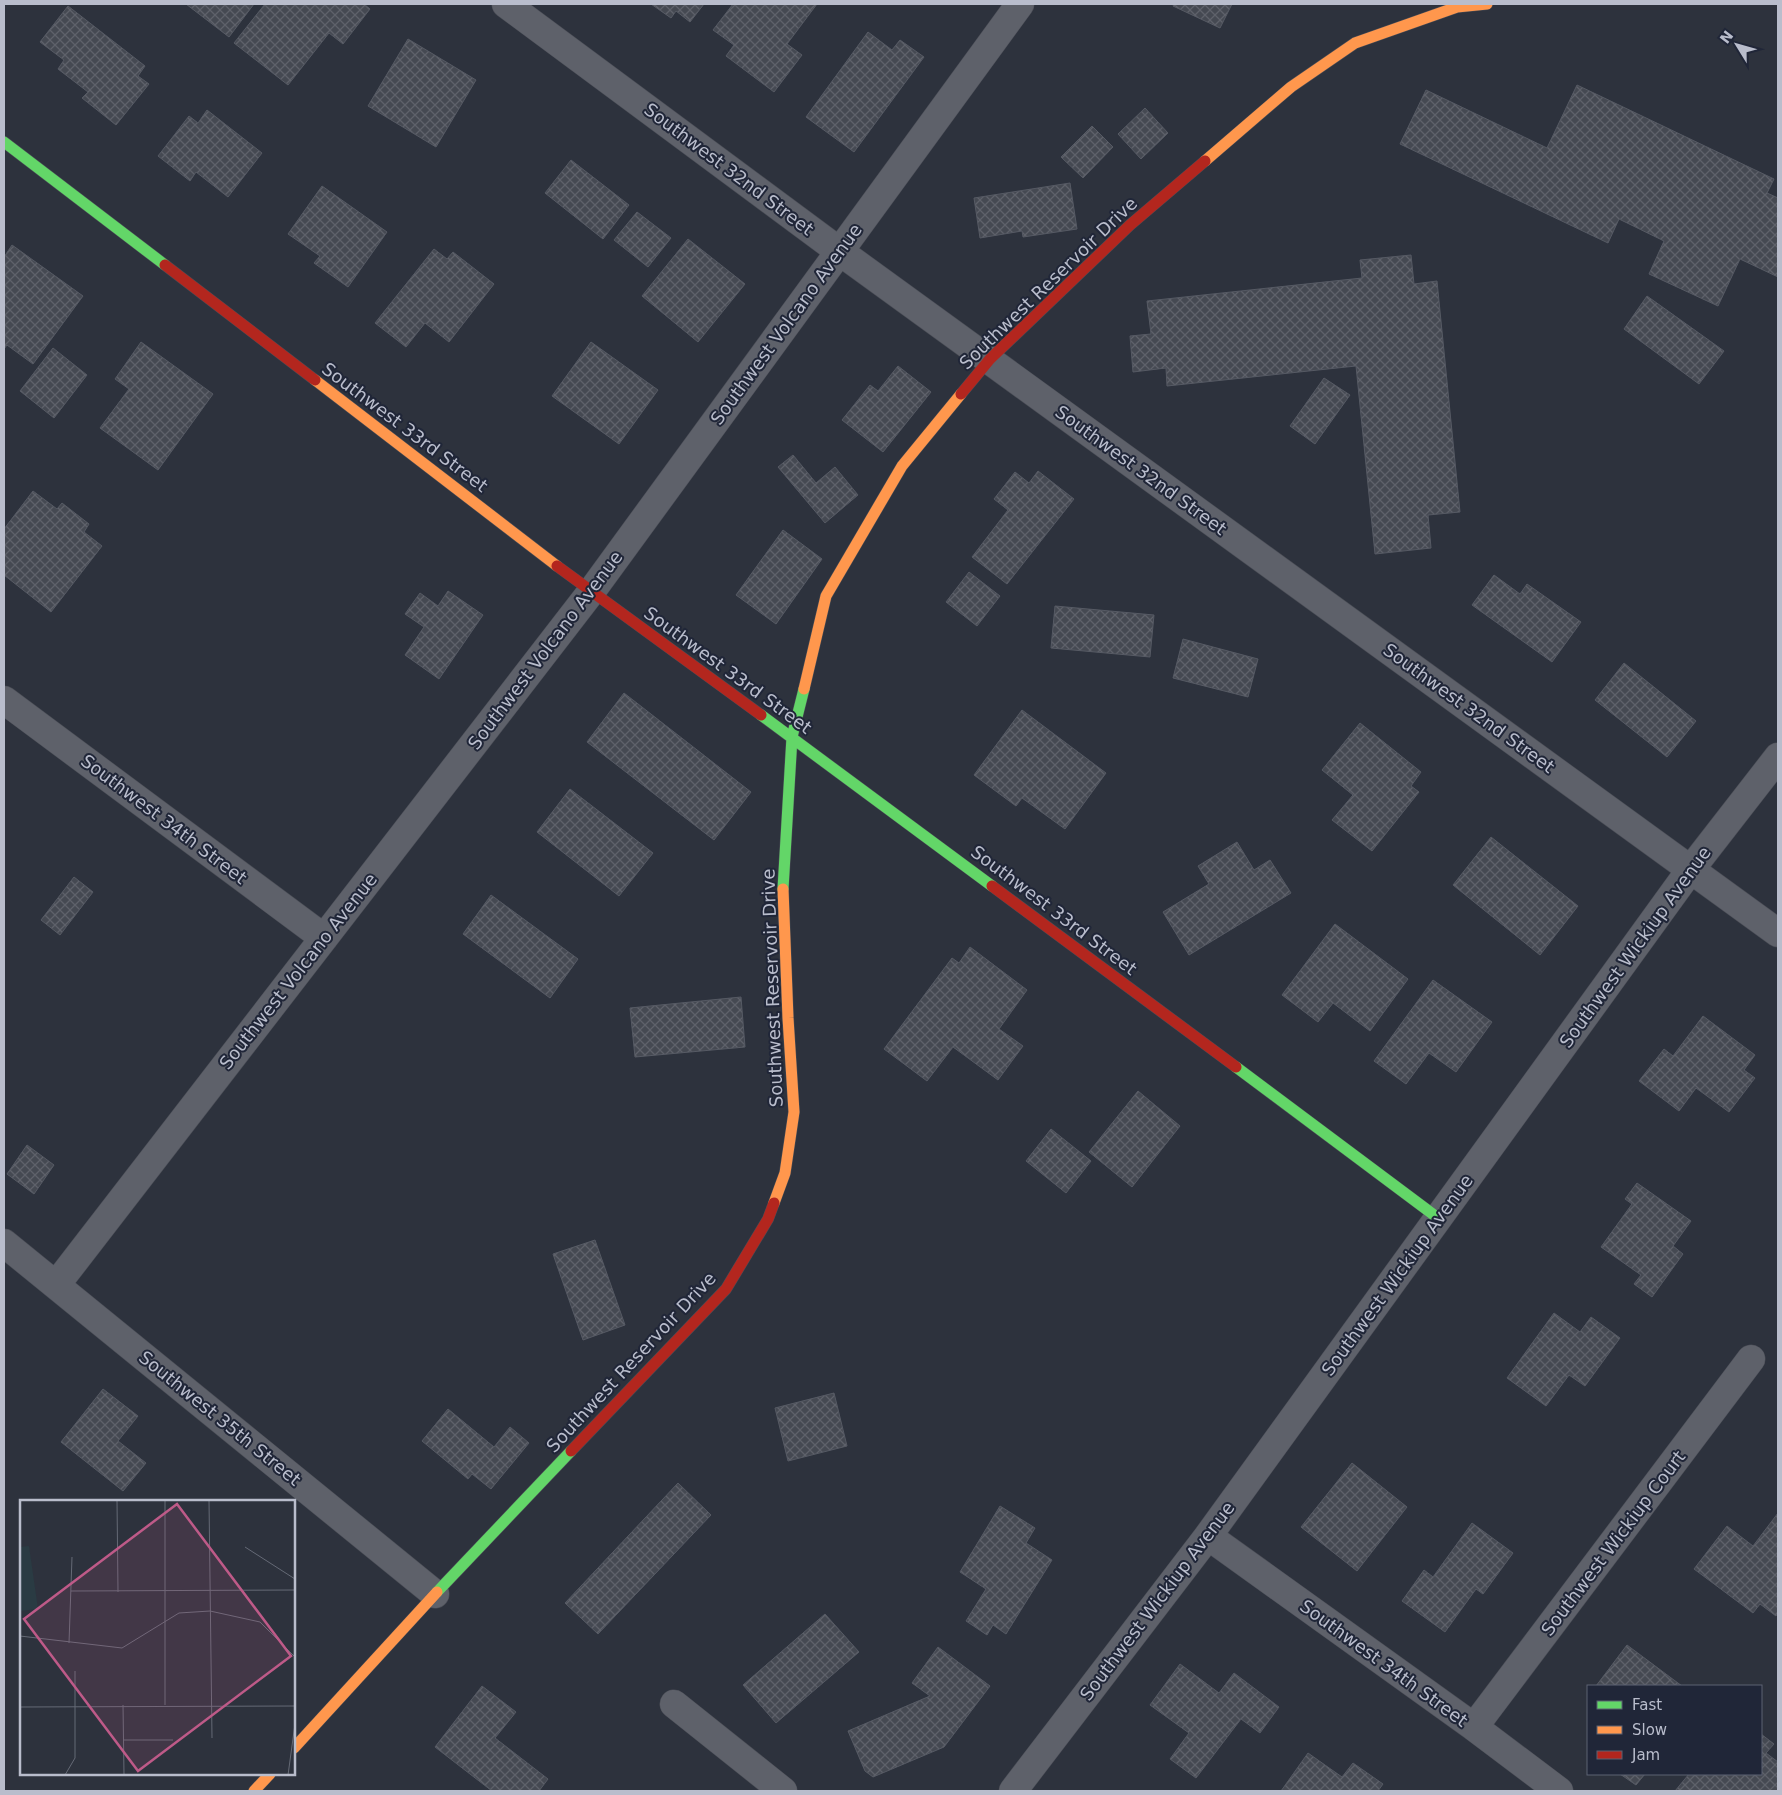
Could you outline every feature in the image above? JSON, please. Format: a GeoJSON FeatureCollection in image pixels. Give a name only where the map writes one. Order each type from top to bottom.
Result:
{"type":"FeatureCollection","features":[{"type":"Feature","properties":{"kind":"street","name":"Southwest 32nd Street"},"geometry":{"type":"LineString","coordinates":[[506,4],[839,251],[1778,933]]}},
{"type":"Feature","properties":{"kind":"street","name":"Southwest Volcano Avenue"},"geometry":{"type":"LineString","coordinates":[[56,1285],[591,592],[1020,4]]}},
{"type":"Feature","properties":{"kind":"street","name":"Southwest Reservoir Drive"},"geometry":{"type":"LineString","coordinates":[[295,1747],[435,1594],[726,1289],[768,1219],[786,1173],[794,1112],[788,1018],[784,897],[792,737],[826,596],[902,466],[990,360],[1130,225],[1291,87],[1355,43],[1456,7],[1487,4]]}},
{"type":"Feature","properties":{"kind":"street","name":"Southwest 33rd Street"},"geometry":{"type":"LineString","coordinates":[[4,142],[591,592],[792,737],[1438,1218]]}},
{"type":"Feature","properties":{"kind":"street","name":"Southwest 34th Street"},"geometry":{"type":"LineString","coordinates":[[4,700],[324,938]]}},
{"type":"Feature","properties":{"kind":"street","name":"Southwest Wickiup Avenue"},"geometry":{"type":"LineString","coordinates":[[1013,1791],[1208,1536],[1691,869],[1778,757]]}},
{"type":"Feature","properties":{"kind":"street","name":"Southwest 35th Street"},"geometry":{"type":"LineString","coordinates":[[4,1243],[435,1594]]}},
{"type":"Feature","properties":{"kind":"street","name":"Southwest Wickiup Court"},"geometry":{"type":"LineString","coordinates":[[1474,1727],[1751,1359]]}},
{"type":"Feature","properties":{"kind":"street","name":"Southwest 34th Street"},"geometry":{"type":"LineString","coordinates":[[1208,1536],[1474,1727],[1559,1791]]}},
{"type":"Feature","properties":{"kind":"street"},"geometry":{"type":"LineString","coordinates":[[674,1704],[783,1791]]}},
{"type":"Feature","properties":{"kind":"street"},"geometry":{"type":"LineString","coordinates":[[254,1791],[269,1775]]}},
{"type":"Feature","properties":{"kind":"building"},"geometry":{"type":"Polygon","coordinates":[[[186,4],[254,4],[229,37],[186,4]]]}},
{"type":"Feature","properties":{"kind":"building"},"geometry":{"type":"Polygon","coordinates":[[[265,4],[364,4],[370,9],[343,44],[329,33],[288,85],[234,43],[265,4]]]}},
{"type":"Feature","properties":{"kind":"building"},"geometry":{"type":"Polygon","coordinates":[[[651,4],[704,4],[690,22],[676,11],[671,18],[651,4]]]}},
{"type":"Feature","properties":{"kind":"building"},"geometry":{"type":"Polygon","coordinates":[[[733,4],[817,4],[787,44],[802,55],[774,92],[726,56],[734,45],[713,30],[733,4]]]}},
{"type":"Feature","properties":{"kind":"building"},"geometry":{"type":"Polygon","coordinates":[[[1174,4],[1232,4],[1220,28],[1173,6],[1174,4]]]}},
{"type":"Feature","properties":{"kind":"building"},"geometry":{"type":"Polygon","coordinates":[[[68,6],[145,66],[138,76],[149,84],[116,125],[82,98],[88,92],[58,69],[64,60],[40,42],[68,6]]]}},
{"type":"Feature","properties":{"kind":"building"},"geometry":{"type":"Polygon","coordinates":[[[868,32],[892,50],[900,40],[924,57],[854,152],[806,117],[868,32]]]}},
{"type":"Feature","properties":{"kind":"building"},"geometry":{"type":"Polygon","coordinates":[[[408,39],[476,80],[436,147],[368,106],[408,39]]]}},
{"type":"Feature","properties":{"kind":"building"},"geometry":{"type":"Polygon","coordinates":[[[1577,85],[1774,179],[1767,193],[1778,198],[1778,277],[1740,259],[1718,306],[1649,274],[1664,241],[1619,219],[1608,243],[1400,144],[1426,90],[1547,148],[1577,85]]]}},
{"type":"Feature","properties":{"kind":"building"},"geometry":{"type":"Polygon","coordinates":[[[1145,108],[1168,133],[1141,159],[1118,134],[1145,108]]]}},
{"type":"Feature","properties":{"kind":"building"},"geometry":{"type":"Polygon","coordinates":[[[207,110],[262,153],[228,197],[196,172],[190,181],[158,156],[189,116],[198,123],[207,110]]]}},
{"type":"Feature","properties":{"kind":"building"},"geometry":{"type":"Polygon","coordinates":[[[1092,126],[1113,147],[1083,178],[1061,157],[1092,126]]]}},
{"type":"Feature","properties":{"kind":"building"},"geometry":{"type":"Polygon","coordinates":[[[571,160],[629,205],[603,239],[545,193],[571,160]]]}},
{"type":"Feature","properties":{"kind":"building"},"geometry":{"type":"Polygon","coordinates":[[[1070,183],[1077,229],[1023,237],[1022,231],[980,238],[974,198],[1070,183]]]}},
{"type":"Feature","properties":{"kind":"building"},"geometry":{"type":"Polygon","coordinates":[[[322,186],[387,232],[348,287],[314,263],[320,256],[288,234],[322,186]]]}},
{"type":"Feature","properties":{"kind":"building"},"geometry":{"type":"Polygon","coordinates":[[[637,212],[671,238],[648,267],[614,240],[637,212]]]}},
{"type":"Feature","properties":{"kind":"building"},"geometry":{"type":"Polygon","coordinates":[[[688,239],[745,284],[698,342],[642,296],[688,239]]]}},
{"type":"Feature","properties":{"kind":"building"},"geometry":{"type":"Polygon","coordinates":[[[12,245],[83,296],[33,364],[7,345],[4,349],[4,257],[12,245]]]}},
{"type":"Feature","properties":{"kind":"building"},"geometry":{"type":"Polygon","coordinates":[[[434,249],[447,259],[453,252],[494,284],[449,342],[425,323],[406,347],[375,323],[434,249]]]}},
{"type":"Feature","properties":{"kind":"building"},"geometry":{"type":"Polygon","coordinates":[[[1411,255],[1414,284],[1437,281],[1460,512],[1428,515],[1431,548],[1375,554],[1356,366],[1167,386],[1166,368],[1133,372],[1130,336],[1151,334],[1147,301],[1362,278],[1360,260],[1411,255]]]}},
{"type":"Feature","properties":{"kind":"building"},"geometry":{"type":"Polygon","coordinates":[[[1647,296],[1724,351],[1699,384],[1624,329],[1647,296]]]}},
{"type":"Feature","properties":{"kind":"building"},"geometry":{"type":"Polygon","coordinates":[[[141,342],[213,394],[158,470],[100,428],[129,389],[115,379],[141,342]]]}},
{"type":"Feature","properties":{"kind":"building"},"geometry":{"type":"Polygon","coordinates":[[[591,342],[658,390],[619,444],[552,396],[591,342]]]}},
{"type":"Feature","properties":{"kind":"building"},"geometry":{"type":"Polygon","coordinates":[[[53,348],[87,375],[54,418],[20,391],[53,348]]]}},
{"type":"Feature","properties":{"kind":"building"},"geometry":{"type":"Polygon","coordinates":[[[898,366],[931,392],[883,452],[842,420],[870,385],[878,391],[898,366]]]}},
{"type":"Feature","properties":{"kind":"building"},"geometry":{"type":"Polygon","coordinates":[[[1324,378],[1350,395],[1315,444],[1290,426],[1324,378]]]}},
{"type":"Feature","properties":{"kind":"building"},"geometry":{"type":"Polygon","coordinates":[[[793,455],[816,483],[835,467],[858,495],[825,523],[778,467],[793,455]]]}},
{"type":"Feature","properties":{"kind":"building"},"geometry":{"type":"Polygon","coordinates":[[[1038,471],[1074,499],[1007,584],[972,557],[1008,510],[994,499],[1015,472],[1029,483],[1038,471]]]}},
{"type":"Feature","properties":{"kind":"building"},"geometry":{"type":"Polygon","coordinates":[[[33,491],[57,509],[62,503],[89,524],[84,532],[102,546],[51,612],[4,575],[4,529],[33,491]]]}},
{"type":"Feature","properties":{"kind":"building"},"geometry":{"type":"Polygon","coordinates":[[[783,530],[822,559],[776,624],[736,595],[783,530]]]}},
{"type":"Feature","properties":{"kind":"building"},"geometry":{"type":"Polygon","coordinates":[[[969,572],[1000,596],[977,626],[946,602],[969,572]]]}},
{"type":"Feature","properties":{"kind":"building"},"geometry":{"type":"Polygon","coordinates":[[[1494,575],[1520,594],[1527,584],[1581,622],[1552,662],[1472,605],[1494,575]]]}},
{"type":"Feature","properties":{"kind":"building"},"geometry":{"type":"Polygon","coordinates":[[[448,591],[483,615],[439,679],[405,655],[424,627],[405,614],[420,593],[438,606],[448,591]]]}},
{"type":"Feature","properties":{"kind":"building"},"geometry":{"type":"Polygon","coordinates":[[[1055,606],[1154,615],[1150,657],[1051,648],[1055,606]]]}},
{"type":"Feature","properties":{"kind":"building"},"geometry":{"type":"Polygon","coordinates":[[[1183,639],[1258,659],[1248,697],[1173,678],[1183,639]]]}},
{"type":"Feature","properties":{"kind":"building"},"geometry":{"type":"Polygon","coordinates":[[[1624,663],[1696,721],[1667,757],[1595,700],[1624,663]]]}},
{"type":"Feature","properties":{"kind":"building"},"geometry":{"type":"Polygon","coordinates":[[[624,693],[751,792],[714,840],[587,742],[624,693]]]}},
{"type":"Feature","properties":{"kind":"building"},"geometry":{"type":"Polygon","coordinates":[[[1022,710],[1106,773],[1065,829],[1022,798],[1016,806],[974,775],[1022,710]]]}},
{"type":"Feature","properties":{"kind":"building"},"geometry":{"type":"Polygon","coordinates":[[[1360,723],[1421,772],[1411,786],[1419,792],[1372,851],[1332,820],[1353,795],[1322,770],[1360,723]]]}},
{"type":"Feature","properties":{"kind":"building"},"geometry":{"type":"Polygon","coordinates":[[[570,789],[653,853],[619,896],[537,832],[570,789]]]}},
{"type":"Feature","properties":{"kind":"building"},"geometry":{"type":"Polygon","coordinates":[[[1491,837],[1578,906],[1540,955],[1453,885],[1491,837]]]}},
{"type":"Feature","properties":{"kind":"building"},"geometry":{"type":"Polygon","coordinates":[[[1237,842],[1254,870],[1270,860],[1291,893],[1189,955],[1163,912],[1209,884],[1198,866],[1237,842]]]}},
{"type":"Feature","properties":{"kind":"building"},"geometry":{"type":"Polygon","coordinates":[[[74,877],[93,892],[60,935],[41,920],[74,877]]]}},
{"type":"Feature","properties":{"kind":"building"},"geometry":{"type":"Polygon","coordinates":[[[491,895],[578,959],[550,998],[463,934],[491,895]]]}},
{"type":"Feature","properties":{"kind":"building"},"geometry":{"type":"Polygon","coordinates":[[[1335,924],[1408,979],[1370,1031],[1333,1003],[1318,1022],[1282,995],[1335,924]]]}},
{"type":"Feature","properties":{"kind":"building"},"geometry":{"type":"Polygon","coordinates":[[[970,947],[1027,990],[999,1029],[1023,1046],[998,1080],[953,1047],[927,1081],[884,1049],[952,958],[959,963],[970,947]]]}},
{"type":"Feature","properties":{"kind":"building"},"geometry":{"type":"Polygon","coordinates":[[[1433,980],[1492,1022],[1456,1072],[1429,1053],[1406,1084],[1374,1061],[1433,980]]]}},
{"type":"Feature","properties":{"kind":"building"},"geometry":{"type":"Polygon","coordinates":[[[741,997],[745,1047],[635,1057],[630,1008],[741,997]]]}},
{"type":"Feature","properties":{"kind":"building"},"geometry":{"type":"Polygon","coordinates":[[[1703,1016],[1755,1055],[1744,1070],[1755,1078],[1729,1112],[1696,1088],[1679,1111],[1639,1081],[1664,1049],[1673,1056],[1703,1016]]]}},
{"type":"Feature","properties":{"kind":"building"},"geometry":{"type":"Polygon","coordinates":[[[1138,1091],[1180,1126],[1132,1187],[1089,1152],[1138,1091]]]}},
{"type":"Feature","properties":{"kind":"building"},"geometry":{"type":"Polygon","coordinates":[[[1051,1129],[1091,1161],[1066,1193],[1026,1161],[1051,1129]]]}},
{"type":"Feature","properties":{"kind":"building"},"geometry":{"type":"Polygon","coordinates":[[[27,1145],[54,1165],[34,1194],[7,1174],[27,1145]]]}},
{"type":"Feature","properties":{"kind":"building"},"geometry":{"type":"Polygon","coordinates":[[[1637,1183],[1691,1221],[1673,1246],[1683,1254],[1652,1297],[1634,1284],[1641,1275],[1601,1247],[1632,1204],[1625,1199],[1637,1183]]]}},
{"type":"Feature","properties":{"kind":"building"},"geometry":{"type":"Polygon","coordinates":[[[595,1240],[625,1325],[583,1340],[553,1254],[595,1240]]]}},
{"type":"Feature","properties":{"kind":"building"},"geometry":{"type":"Polygon","coordinates":[[[1554,1313],[1580,1332],[1591,1317],[1620,1338],[1585,1386],[1569,1375],[1546,1406],[1507,1378],[1554,1313]]]}},
{"type":"Feature","properties":{"kind":"building"},"geometry":{"type":"Polygon","coordinates":[[[103,1389],[138,1416],[118,1441],[146,1463],[123,1491],[61,1442],[103,1389]]]}},
{"type":"Feature","properties":{"kind":"building"},"geometry":{"type":"Polygon","coordinates":[[[834,1393],[847,1446],[788,1461],[775,1408],[834,1393]]]}},
{"type":"Feature","properties":{"kind":"building"},"geometry":{"type":"Polygon","coordinates":[[[448,1409],[494,1447],[510,1427],[529,1443],[491,1489],[472,1474],[468,1479],[422,1441],[448,1409]]]}},
{"type":"Feature","properties":{"kind":"building"},"geometry":{"type":"Polygon","coordinates":[[[1352,1463],[1407,1507],[1357,1571],[1301,1527],[1352,1463]]]}},
{"type":"Feature","properties":{"kind":"building"},"geometry":{"type":"Polygon","coordinates":[[[678,1483],[711,1515],[598,1634],[565,1603],[678,1483]]]}},
{"type":"Feature","properties":{"kind":"building"},"geometry":{"type":"Polygon","coordinates":[[[1000,1506],[1035,1528],[1026,1543],[1052,1560],[1006,1634],[993,1625],[987,1635],[966,1621],[986,1589],[960,1572],[1000,1506]]]}},
{"type":"Feature","properties":{"kind":"building"},"geometry":{"type":"Polygon","coordinates":[[[1778,1513],[1778,1612],[1776,1616],[1760,1604],[1753,1613],[1694,1569],[1727,1526],[1753,1546],[1778,1513]]]}},
{"type":"Feature","properties":{"kind":"building"},"geometry":{"type":"Polygon","coordinates":[[[1472,1523],[1513,1553],[1483,1594],[1476,1589],[1445,1632],[1402,1601],[1424,1570],[1433,1577],[1472,1523]]]}},
{"type":"Feature","properties":{"kind":"building"},"geometry":{"type":"Polygon","coordinates":[[[825,1614],[859,1652],[776,1723],[743,1685],[825,1614]]]}},
{"type":"Feature","properties":{"kind":"building"},"geometry":{"type":"Polygon","coordinates":[[[1627,1645],[1681,1685],[1597,1685],[1627,1645]]]}},
{"type":"Feature","properties":{"kind":"building"},"geometry":{"type":"Polygon","coordinates":[[[938,1647],[990,1686],[944,1747],[873,1777],[865,1771],[848,1731],[930,1696],[912,1683],[938,1647]]]}},
{"type":"Feature","properties":{"kind":"building"},"geometry":{"type":"Polygon","coordinates":[[[1180,1664],[1219,1693],[1234,1673],[1279,1707],[1260,1733],[1241,1719],[1196,1778],[1170,1759],[1189,1733],[1150,1705],[1180,1664]]]}},
{"type":"Feature","properties":{"kind":"building"},"geometry":{"type":"Polygon","coordinates":[[[482,1686],[516,1712],[495,1738],[548,1779],[539,1791],[492,1791],[435,1747],[482,1686]]]}},
{"type":"Feature","properties":{"kind":"building"},"geometry":{"type":"Polygon","coordinates":[[[1762,1735],[1774,1744],[1766,1753],[1778,1762],[1778,1791],[1675,1791],[1688,1775],[1762,1775],[1762,1735]]]}},
{"type":"Feature","properties":{"kind":"building"},"geometry":{"type":"Polygon","coordinates":[[[1308,1753],[1342,1777],[1353,1763],[1383,1784],[1378,1791],[1281,1791],[1308,1753]]]}},
{"type":"Feature","properties":{"kind":"building"},"geometry":{"type":"Polygon","coordinates":[[[1621,1775],[1644,1775],[1636,1785],[1621,1775]]]}},
{"type":"Feature","properties":{"kind":"traffic: fast"},"geometry":{"type":"LineString","coordinates":[[4,142],[165,265]]}},
{"type":"Feature","properties":{"kind":"traffic: fast"},"geometry":{"type":"LineString","coordinates":[[783,889],[792,737],[804,689]]}},
{"type":"Feature","properties":{"kind":"traffic: fast"},"geometry":{"type":"LineString","coordinates":[[761,715],[992,886]]}},
{"type":"Feature","properties":{"kind":"traffic: fast"},"geometry":{"type":"LineString","coordinates":[[1236,1067],[1438,1218]]}},
{"type":"Feature","properties":{"kind":"traffic: fast"},"geometry":{"type":"LineString","coordinates":[[437,1592],[571,1451]]}},
{"type":"Feature","properties":{"kind":"traffic: slow"},"geometry":{"type":"LineString","coordinates":[[1205,161],[1291,87],[1355,43],[1457,7],[1487,4]]}},
{"type":"Feature","properties":{"kind":"traffic: slow"},"geometry":{"type":"LineString","coordinates":[[315,380],[557,566]]}},
{"type":"Feature","properties":{"kind":"traffic: slow"},"geometry":{"type":"LineString","coordinates":[[804,689],[826,596],[902,466],[961,394]]}},
{"type":"Feature","properties":{"kind":"traffic: slow"},"geometry":{"type":"LineString","coordinates":[[774,1203],[785,1173],[794,1112],[783,889]]}},
{"type":"Feature","properties":{"kind":"traffic: slow"},"geometry":{"type":"LineString","coordinates":[[295,1747],[437,1592]]}},
{"type":"Feature","properties":{"kind":"traffic: slow"},"geometry":{"type":"LineString","coordinates":[[254,1791],[269,1775]]}},
{"type":"Feature","properties":{"kind":"traffic: jam"},"geometry":{"type":"LineString","coordinates":[[961,394],[990,359],[1130,225],[1205,161]]}},
{"type":"Feature","properties":{"kind":"traffic: jam"},"geometry":{"type":"LineString","coordinates":[[165,265],[315,380]]}},
{"type":"Feature","properties":{"kind":"traffic: jam"},"geometry":{"type":"LineString","coordinates":[[557,566],[761,715]]}},
{"type":"Feature","properties":{"kind":"traffic: jam"},"geometry":{"type":"LineString","coordinates":[[992,886],[1236,1067]]}},
{"type":"Feature","properties":{"kind":"traffic: jam"},"geometry":{"type":"LineString","coordinates":[[571,1451],[726,1289],[768,1219],[774,1203]]}}]}
